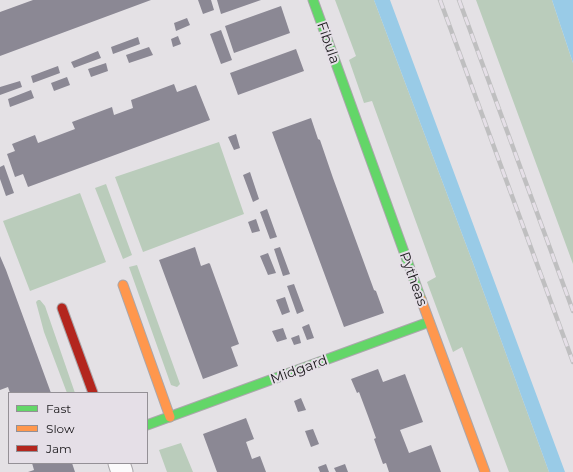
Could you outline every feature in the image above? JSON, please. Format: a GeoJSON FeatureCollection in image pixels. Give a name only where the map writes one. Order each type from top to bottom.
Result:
{"type":"FeatureCollection","features":[{"type":"Feature","properties":{"kind":"street","name":"Fibula"},"geometry":{"type":"LineString","coordinates":[[313,0],[343,85]]}},
{"type":"Feature","properties":{"kind":"street","name":"Pytheas"},"geometry":{"type":"LineString","coordinates":[[343,85],[485,472]]}},
{"type":"Feature","properties":{"kind":"street"},"geometry":{"type":"LineString","coordinates":[[123,285],[170,416]]}},
{"type":"Feature","properties":{"kind":"street"},"geometry":{"type":"LineString","coordinates":[[62,308],[93,392]]}},
{"type":"Feature","properties":{"kind":"street","name":"Midgard"},"geometry":{"type":"LineString","coordinates":[[148,425],[429,322]]}},
{"type":"Feature","properties":{"kind":"green space"},"geometry":{"type":"Polygon","coordinates":[[[335,0],[374,0],[473,263],[549,472],[509,472],[462,347],[453,352],[427,282],[436,277],[372,101],[364,103],[349,60],[356,56],[335,0]]]}},
{"type":"Feature","properties":{"kind":"green space"},"geometry":{"type":"Polygon","coordinates":[[[476,0],[552,0],[573,63],[573,264],[476,0]]]}},
{"type":"Feature","properties":{"kind":"green space"},"geometry":{"type":"Polygon","coordinates":[[[219,142],[244,214],[143,252],[115,177],[219,142]]]}},
{"type":"Feature","properties":{"kind":"green space"},"geometry":{"type":"Polygon","coordinates":[[[106,184],[132,255],[123,259],[95,188],[106,184]]]}},
{"type":"Feature","properties":{"kind":"green space"},"geometry":{"type":"Polygon","coordinates":[[[80,193],[106,262],[30,291],[3,221],[80,193]]]}},
{"type":"Feature","properties":{"kind":"green space"},"geometry":{"type":"Polygon","coordinates":[[[137,265],[180,384],[177,387],[171,385],[129,267],[137,265]]]}},
{"type":"Feature","properties":{"kind":"green space"},"geometry":{"type":"Polygon","coordinates":[[[40,300],[45,306],[75,392],[67,392],[44,332],[36,302],[40,300]]]}},
{"type":"Feature","properties":{"kind":"green space"},"geometry":{"type":"Polygon","coordinates":[[[181,443],[193,472],[167,472],[159,450],[181,443]]]}},
{"type":"Feature","properties":{"kind":"water"},"geometry":{"type":"Polygon","coordinates":[[[374,0],[390,0],[565,472],[549,472],[473,263],[374,0]]]}},
{"type":"Feature","properties":{"kind":"water"},"geometry":{"type":"Polygon","coordinates":[[[552,0],[573,0],[573,63],[552,0]]]}},
{"type":"Feature","properties":{"kind":"building"},"geometry":{"type":"Polygon","coordinates":[[[33,0],[151,0],[0,56],[0,12],[33,0]]]}},
{"type":"Feature","properties":{"kind":"building"},"geometry":{"type":"Polygon","coordinates":[[[198,0],[211,0],[214,10],[203,14],[198,0]]]}},
{"type":"Feature","properties":{"kind":"building"},"geometry":{"type":"Polygon","coordinates":[[[217,0],[261,0],[221,14],[217,0]]]}},
{"type":"Feature","properties":{"kind":"building"},"geometry":{"type":"Polygon","coordinates":[[[281,6],[290,33],[234,53],[225,26],[281,6]]]}},
{"type":"Feature","properties":{"kind":"building"},"geometry":{"type":"Polygon","coordinates":[[[187,18],[190,25],[176,31],[174,23],[187,18]]]}},
{"type":"Feature","properties":{"kind":"building"},"geometry":{"type":"Polygon","coordinates":[[[221,30],[232,60],[221,64],[210,34],[221,30]]]}},
{"type":"Feature","properties":{"kind":"building"},"geometry":{"type":"Polygon","coordinates":[[[178,36],[181,44],[173,47],[171,39],[178,36]]]}},
{"type":"Feature","properties":{"kind":"building"},"geometry":{"type":"Polygon","coordinates":[[[138,37],[140,44],[113,54],[111,47],[138,37]]]}},
{"type":"Feature","properties":{"kind":"building"},"geometry":{"type":"Polygon","coordinates":[[[149,47],[153,55],[129,63],[126,55],[149,47]]]}},
{"type":"Feature","properties":{"kind":"building"},"geometry":{"type":"Polygon","coordinates":[[[296,49],[304,71],[238,95],[230,73],[296,49]]]}},
{"type":"Feature","properties":{"kind":"building"},"geometry":{"type":"Polygon","coordinates":[[[98,51],[101,58],[74,68],[71,62],[98,51]]]}},
{"type":"Feature","properties":{"kind":"building"},"geometry":{"type":"Polygon","coordinates":[[[106,63],[108,71],[91,77],[88,69],[106,63]]]}},
{"type":"Feature","properties":{"kind":"building"},"geometry":{"type":"Polygon","coordinates":[[[58,66],[60,73],[33,83],[31,76],[58,66]]]}},
{"type":"Feature","properties":{"kind":"building"},"geometry":{"type":"Polygon","coordinates":[[[67,77],[70,85],[54,91],[51,83],[67,77]]]}},
{"type":"Feature","properties":{"kind":"building"},"geometry":{"type":"Polygon","coordinates":[[[20,81],[22,87],[0,95],[0,87],[20,81]]]}},
{"type":"Feature","properties":{"kind":"building"},"geometry":{"type":"Polygon","coordinates":[[[174,84],[177,92],[196,85],[210,120],[28,187],[23,174],[15,177],[7,154],[15,151],[12,144],[35,135],[38,143],[75,129],[72,122],[112,107],[114,115],[133,108],[131,100],[174,84]]]}},
{"type":"Feature","properties":{"kind":"building"},"geometry":{"type":"Polygon","coordinates":[[[31,90],[34,98],[10,107],[8,99],[31,90]]]}},
{"type":"Feature","properties":{"kind":"building"},"geometry":{"type":"Polygon","coordinates":[[[311,118],[374,290],[376,291],[384,313],[344,327],[272,132],[311,118]]]}},
{"type":"Feature","properties":{"kind":"building"},"geometry":{"type":"Polygon","coordinates":[[[236,134],[240,148],[234,150],[228,137],[236,134]]]}},
{"type":"Feature","properties":{"kind":"building"},"geometry":{"type":"Polygon","coordinates":[[[4,165],[14,193],[6,196],[0,179],[0,167],[4,165]]]}},
{"type":"Feature","properties":{"kind":"building"},"geometry":{"type":"Polygon","coordinates":[[[250,172],[259,199],[253,202],[243,175],[250,172]]]}},
{"type":"Feature","properties":{"kind":"building"},"geometry":{"type":"Polygon","coordinates":[[[267,209],[277,237],[270,239],[260,212],[267,209]]]}},
{"type":"Feature","properties":{"kind":"building"},"geometry":{"type":"Polygon","coordinates":[[[256,219],[260,231],[252,233],[248,222],[256,219]]]}},
{"type":"Feature","properties":{"kind":"building"},"geometry":{"type":"Polygon","coordinates":[[[195,247],[201,266],[210,264],[239,344],[231,347],[238,366],[203,379],[159,260],[195,247]]]}},
{"type":"Feature","properties":{"kind":"building"},"geometry":{"type":"Polygon","coordinates":[[[280,247],[290,274],[283,276],[274,249],[280,247]]]}},
{"type":"Feature","properties":{"kind":"building"},"geometry":{"type":"Polygon","coordinates":[[[268,253],[276,273],[268,275],[260,256],[268,253]]]}},
{"type":"Feature","properties":{"kind":"building"},"geometry":{"type":"Polygon","coordinates":[[[0,256],[51,392],[10,392],[8,387],[0,390],[0,256]]]}},
{"type":"Feature","properties":{"kind":"building"},"geometry":{"type":"Polygon","coordinates":[[[294,284],[304,311],[297,314],[287,286],[294,284]]]}},
{"type":"Feature","properties":{"kind":"building"},"geometry":{"type":"Polygon","coordinates":[[[285,297],[290,312],[282,315],[276,300],[285,297]]]}},
{"type":"Feature","properties":{"kind":"building"},"geometry":{"type":"Polygon","coordinates":[[[309,324],[314,338],[307,340],[302,327],[309,324]]]}},
{"type":"Feature","properties":{"kind":"building"},"geometry":{"type":"Polygon","coordinates":[[[283,328],[287,339],[277,342],[272,331],[283,328]]]}},
{"type":"Feature","properties":{"kind":"building"},"geometry":{"type":"Polygon","coordinates":[[[299,335],[301,343],[294,345],[291,338],[299,335]]]}},
{"type":"Feature","properties":{"kind":"building"},"geometry":{"type":"Polygon","coordinates":[[[378,369],[383,382],[405,374],[423,422],[400,430],[409,453],[431,445],[441,472],[389,472],[386,463],[383,464],[374,439],[376,438],[359,392],[357,393],[351,379],[378,369]]]}},
{"type":"Feature","properties":{"kind":"building"},"geometry":{"type":"Polygon","coordinates":[[[301,398],[306,410],[298,412],[294,401],[301,398]]]}},
{"type":"Feature","properties":{"kind":"building"},"geometry":{"type":"Polygon","coordinates":[[[246,418],[254,439],[246,442],[252,459],[260,456],[266,472],[217,472],[203,434],[246,418]]]}},
{"type":"Feature","properties":{"kind":"building"},"geometry":{"type":"Polygon","coordinates":[[[313,429],[319,444],[311,447],[305,431],[313,429]]]}},
{"type":"Feature","properties":{"kind":"building"},"geometry":{"type":"Polygon","coordinates":[[[32,464],[72,464],[75,472],[28,472],[34,470],[32,464]]]}},
{"type":"Feature","properties":{"kind":"building"},"geometry":{"type":"Polygon","coordinates":[[[326,464],[329,472],[320,472],[318,467],[326,464]]]}},
{"type":"Feature","properties":{"kind":"building"},"geometry":{"type":"Polygon","coordinates":[[[345,464],[348,472],[336,472],[334,468],[345,464]]]}},
{"type":"Feature","properties":{"kind":"railway"},"geometry":{"type":"LineString","coordinates":[[440,0],[573,362]]}},
{"type":"Feature","properties":{"kind":"railway"},"geometry":{"type":"LineString","coordinates":[[459,0],[573,311]]}},
{"type":"Feature","properties":{"kind":"traffic: fast"},"geometry":{"type":"LineString","coordinates":[[313,0],[421,299]]}},
{"type":"Feature","properties":{"kind":"traffic: fast"},"geometry":{"type":"LineString","coordinates":[[148,425],[429,322]]}},
{"type":"Feature","properties":{"kind":"traffic: slow"},"geometry":{"type":"LineString","coordinates":[[123,285],[170,417]]}},
{"type":"Feature","properties":{"kind":"traffic: slow"},"geometry":{"type":"LineString","coordinates":[[421,299],[485,472]]}},
{"type":"Feature","properties":{"kind":"traffic: jam"},"geometry":{"type":"LineString","coordinates":[[62,308],[93,392]]}}]}
